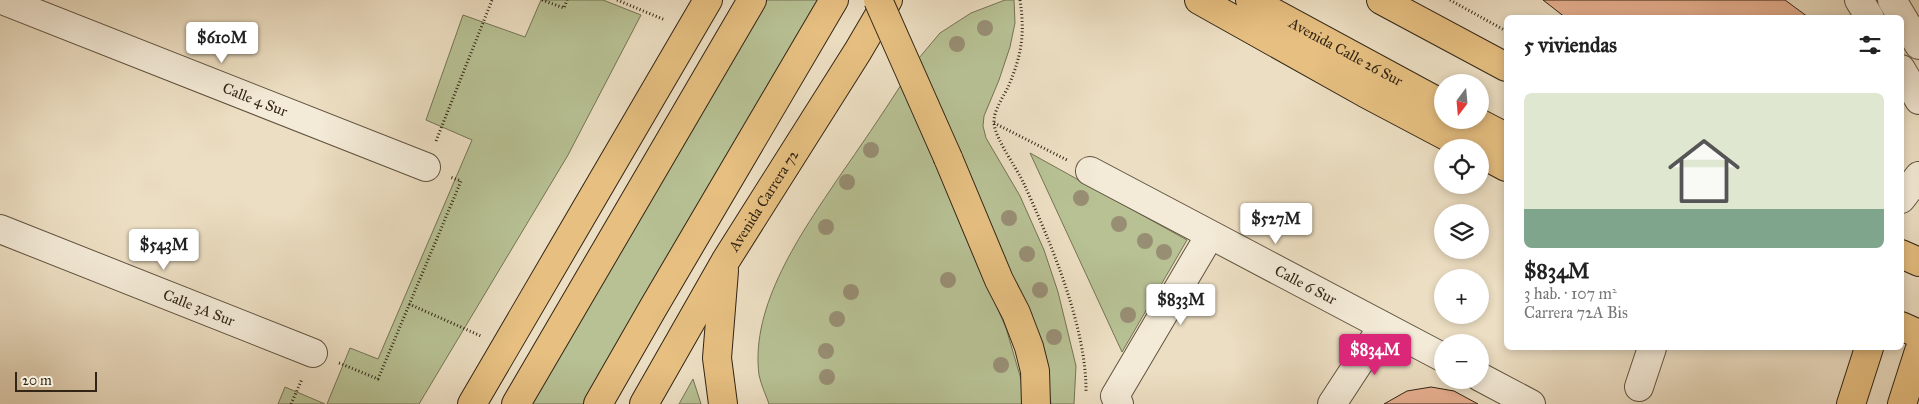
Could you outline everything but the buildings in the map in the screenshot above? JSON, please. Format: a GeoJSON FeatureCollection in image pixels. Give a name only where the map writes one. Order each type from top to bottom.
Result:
{"type":"FeatureCollection","features":[{"type":"Feature","properties":{"kind":"main road"},"geometry":{"type":"LineString","coordinates":[[472,404],[708,0]]}},
{"type":"Feature","properties":{"kind":"main road"},"geometry":{"type":"LineString","coordinates":[[516,404],[752,0]]}},
{"type":"Feature","properties":{"kind":"main road"},"geometry":{"type":"LineString","coordinates":[[598,404],[662,291],[834,0]]}},
{"type":"Feature","properties":{"kind":"main road"},"geometry":{"type":"LineString","coordinates":[[878,0],[1000,280],[1016,312],[1029,347],[1034,371],[1036,404]]}},
{"type":"Feature","properties":{"kind":"main road","name":"Avenida Carrera 72"},"geometry":{"type":"LineString","coordinates":[[644,404],[726,260],[858,51],[888,0]]}},
{"type":"Feature","properties":{"kind":"main road"},"geometry":{"type":"LineString","coordinates":[[858,51],[903,0]]}},
{"type":"Feature","properties":{"kind":"main road"},"geometry":{"type":"LineString","coordinates":[[1199,0],[1365,93],[1452,139]]}},
{"type":"Feature","properties":{"kind":"main road","name":"Avenida Calle 26 Sur"},"geometry":{"type":"LineString","coordinates":[[1250,0],[1434,100]]}},
{"type":"Feature","properties":{"kind":"main road"},"geometry":{"type":"LineString","coordinates":[[1381,0],[1504,66]]}},
{"type":"Feature","properties":{"kind":"main road"},"geometry":{"type":"LineString","coordinates":[[1489,128],[1504,136]]}},
{"type":"Feature","properties":{"kind":"main road"},"geometry":{"type":"LineString","coordinates":[[1489,158],[1504,166]]}},
{"type":"Feature","properties":{"kind":"main road"},"geometry":{"type":"LineString","coordinates":[[1904,255],[1919,262]]}},
{"type":"Feature","properties":{"kind":"main road"},"geometry":{"type":"LineString","coordinates":[[723,404],[716,358],[726,260]]}},
{"type":"Feature","properties":{"kind":"main road"},"geometry":{"type":"LineString","coordinates":[[1904,327],[1919,334]]}},
{"type":"Feature","properties":{"kind":"main road"},"geometry":{"type":"LineString","coordinates":[[1851,404],[1868,350]]}},
{"type":"Feature","properties":{"kind":"main road"},"geometry":{"type":"LineString","coordinates":[[1902,404],[1919,351]]}},
{"type":"Feature","properties":{"kind":"street","name":"Calle 4 Sur"},"geometry":{"type":"LineString","coordinates":[[2,0],[426,167]]}},
{"type":"Feature","properties":{"kind":"street"},"geometry":{"type":"LineString","coordinates":[[1859,0],[1868,15]]}},
{"type":"Feature","properties":{"kind":"street"},"geometry":{"type":"LineString","coordinates":[[1892,0],[1901,15]]}},
{"type":"Feature","properties":{"kind":"street"},"geometry":{"type":"LineString","coordinates":[[1904,20],[1919,45]]}},
{"type":"Feature","properties":{"kind":"street"},"geometry":{"type":"LineString","coordinates":[[1904,74],[1919,100]]}},
{"type":"Feature","properties":{"kind":"street","name":"Calle 6 Sur"},"geometry":{"type":"LineString","coordinates":[[1090,171],[1434,353]]}},
{"type":"Feature","properties":{"kind":"street"},"geometry":{"type":"LineString","coordinates":[[1904,194],[1919,176]]}},
{"type":"Feature","properties":{"kind":"street","name":"Calle 3A Sur"},"geometry":{"type":"LineString","coordinates":[[0,229],[313,352]]}},
{"type":"Feature","properties":{"kind":"street"},"geometry":{"type":"LineString","coordinates":[[1117,400],[1210,235]]}},
{"type":"Feature","properties":{"kind":"street"},"geometry":{"type":"LineString","coordinates":[[1332,404],[1383,326]]}},
{"type":"Feature","properties":{"kind":"street"},"geometry":{"type":"LineString","coordinates":[[1639,387],[1651,350]]}},
{"type":"Feature","properties":{"kind":"street"},"geometry":{"type":"LineString","coordinates":[[1489,382],[1531,404]]}},
{"type":"Feature","properties":{"kind":"path"},"geometry":{"type":"LineString","coordinates":[[313,352],[378,379],[461,181],[426,167],[492,0]]}},
{"type":"Feature","properties":{"kind":"path"},"geometry":{"type":"LineString","coordinates":[[542,0],[564,8],[567,0]]}},
{"type":"Feature","properties":{"kind":"path"},"geometry":{"type":"LineString","coordinates":[[617,0],[690,31]]}},
{"type":"Feature","properties":{"kind":"path"},"geometry":{"type":"LineString","coordinates":[[1020,0],[1024,25],[1019,58],[998,108],[994,123],[999,138],[1024,184],[1061,274],[1081,342],[1086,378],[1086,395]]}},
{"type":"Feature","properties":{"kind":"path"},"geometry":{"type":"LineString","coordinates":[[1450,0],[1504,30]]}},
{"type":"Feature","properties":{"kind":"path"},"geometry":{"type":"LineString","coordinates":[[994,123],[1090,171]]}},
{"type":"Feature","properties":{"kind":"path"},"geometry":{"type":"LineString","coordinates":[[409,304],[505,347]]}},
{"type":"Feature","properties":{"kind":"green space"},"geometry":{"type":"Polygon","coordinates":[[[541,0],[603,0],[641,15],[568,155],[419,404],[327,404],[350,348],[378,359],[472,140],[426,120],[463,15],[525,37],[541,0]]]}},
{"type":"Feature","properties":{"kind":"green space"},"geometry":{"type":"Polygon","coordinates":[[[765,0],[819,0],[584,404],[532,404],[765,0]]]}},
{"type":"Feature","properties":{"kind":"green space"},"geometry":{"type":"Polygon","coordinates":[[[1005,0],[1014,0],[1015,23],[1010,47],[984,116],[983,126],[986,138],[1020,196],[1044,250],[1058,292],[1076,366],[1074,404],[1051,404],[1046,374],[1016,289],[919,58],[940,33],[971,13],[1005,0]]]}},
{"type":"Feature","properties":{"kind":"green space"},"geometry":{"type":"Polygon","coordinates":[[[901,85],[1006,328],[1023,386],[1022,404],[769,404],[759,375],[758,349],[762,322],[771,296],[795,245],[901,85]]]}},
{"type":"Feature","properties":{"kind":"green space"},"geometry":{"type":"Polygon","coordinates":[[[1030,153],[1187,240],[1122,352],[1030,153]]]}},
{"type":"Feature","properties":{"kind":"green space"},"geometry":{"type":"Polygon","coordinates":[[[693,379],[701,404],[679,404],[693,379]]]}},
{"type":"Feature","properties":{"kind":"green space"},"geometry":{"type":"Polygon","coordinates":[[[285,387],[325,404],[278,404],[285,387]]]}}]}
